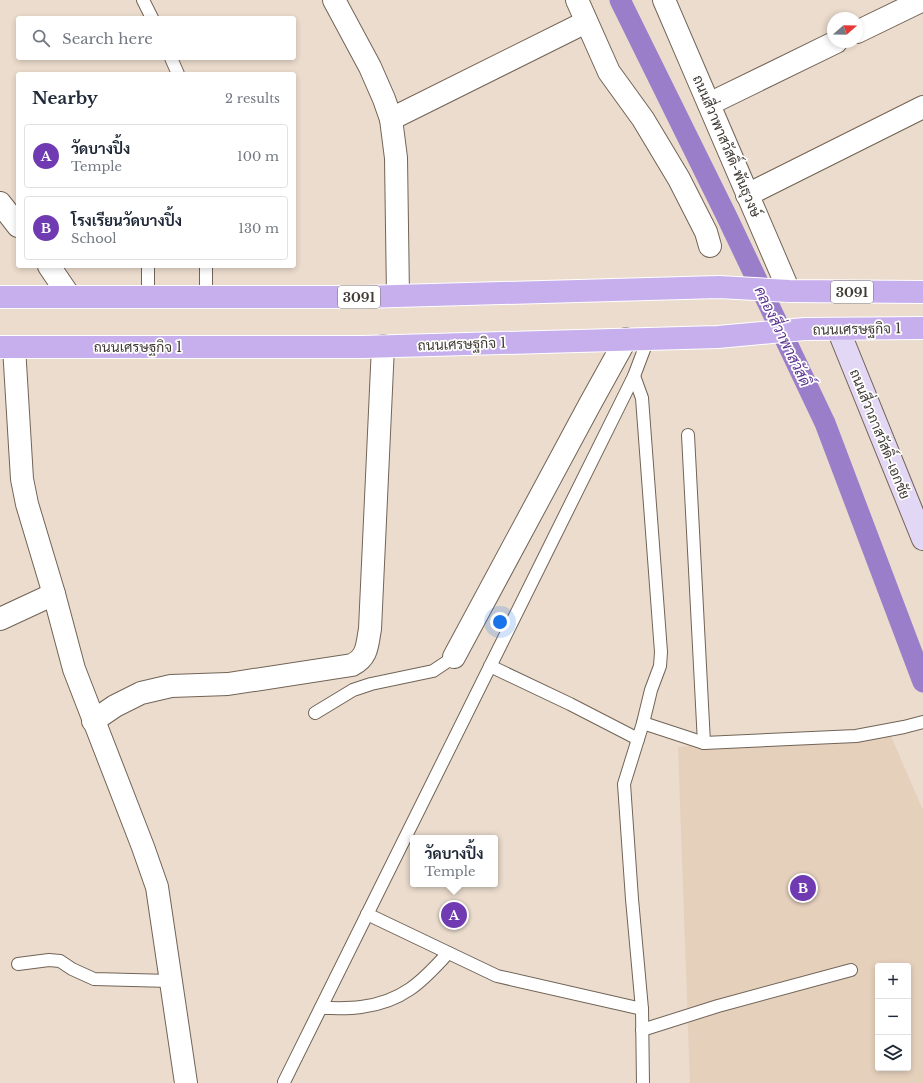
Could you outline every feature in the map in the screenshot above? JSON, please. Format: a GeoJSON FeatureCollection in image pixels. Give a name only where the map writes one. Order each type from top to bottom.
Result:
{"type":"FeatureCollection","features":[{"type":"Feature","properties":{"kind":"main road","name":"3091"},"geometry":{"type":"LineString","coordinates":[[0,297],[398,296],[719,287],[786,291],[923,292]]}},
{"type":"Feature","properties":{"kind":"main road","name":"ถนนเศรษฐกิจ 1"},"geometry":{"type":"LineString","coordinates":[[7,347],[383,346],[718,337],[805,329],[923,328]]}},
{"type":"Feature","properties":{"kind":"street"},"geometry":{"type":"LineString","coordinates":[[334,0],[370,67],[391,119],[396,158],[398,296]]}},
{"type":"Feature","properties":{"kind":"street"},"geometry":{"type":"LineString","coordinates":[[577,0],[609,72],[643,119],[679,179],[706,232],[710,246]]}},
{"type":"Feature","properties":{"kind":"street","name":"ถนนสี่วาพาสวัสดิ์-พันธุวงษ์"},"geometry":{"type":"LineString","coordinates":[[664,0],[709,104],[786,291]]}},
{"type":"Feature","properties":{"kind":"street"},"geometry":{"type":"LineString","coordinates":[[863,29],[923,0]]}},
{"type":"Feature","properties":{"kind":"street"},"geometry":{"type":"LineString","coordinates":[[391,119],[586,22]]}},
{"type":"Feature","properties":{"kind":"street"},"geometry":{"type":"LineString","coordinates":[[709,104],[827,46]]}},
{"type":"Feature","properties":{"kind":"street"},"geometry":{"type":"LineString","coordinates":[[747,195],[923,107]]}},
{"type":"Feature","properties":{"kind":"street"},"geometry":{"type":"LineString","coordinates":[[0,203],[16,223]]}},
{"type":"Feature","properties":{"kind":"street"},"geometry":{"type":"LineString","coordinates":[[51,268],[70,297]]}},
{"type":"Feature","properties":{"kind":"street","name":"ถนนสี่วาภาสวัสดิ์-เอกชัย"},"geometry":{"type":"LineString","coordinates":[[838,329],[923,539]]}},
{"type":"Feature","properties":{"kind":"street"},"geometry":{"type":"LineString","coordinates":[[454,657],[626,340]]}},
{"type":"Feature","properties":{"kind":"street"},"geometry":{"type":"LineString","coordinates":[[93,721],[115,706],[141,693],[171,686],[228,684],[352,665],[360,660],[366,649],[370,629],[383,346]]}},
{"type":"Feature","properties":{"kind":"street"},"geometry":{"type":"LineString","coordinates":[[7,347],[22,479],[27,504],[54,594],[74,669],[93,721],[144,847],[156,887],[186,1083]]}},
{"type":"Feature","properties":{"kind":"street"},"geometry":{"type":"LineString","coordinates":[[0,619],[54,594]]}},
{"type":"Feature","properties":{"kind":"lane"},"geometry":{"type":"LineString","coordinates":[[143,0],[151,16]]}},
{"type":"Feature","properties":{"kind":"lane"},"geometry":{"type":"LineString","coordinates":[[171,60],[177,72]]}},
{"type":"Feature","properties":{"kind":"lane"},"geometry":{"type":"LineString","coordinates":[[148,268],[148,297]]}},
{"type":"Feature","properties":{"kind":"lane"},"geometry":{"type":"LineString","coordinates":[[206,268],[206,297]]}},
{"type":"Feature","properties":{"kind":"lane"},"geometry":{"type":"LineString","coordinates":[[284,1082],[634,376],[648,339]]}},
{"type":"Feature","properties":{"kind":"lane"},"geometry":{"type":"LineString","coordinates":[[634,376],[642,398],[661,652],[660,666],[651,690],[643,723],[624,784],[642,1009],[643,1083]]}},
{"type":"Feature","properties":{"kind":"lane"},"geometry":{"type":"LineString","coordinates":[[688,435],[704,743]]}},
{"type":"Feature","properties":{"kind":"lane"},"geometry":{"type":"LineString","coordinates":[[315,713],[353,690],[371,684],[433,671],[454,657]]}},
{"type":"Feature","properties":{"kind":"lane"},"geometry":{"type":"LineString","coordinates":[[490,666],[570,704],[638,739]]}},
{"type":"Feature","properties":{"kind":"lane"},"geometry":{"type":"LineString","coordinates":[[643,723],[704,743],[856,736],[923,722]]}},
{"type":"Feature","properties":{"kind":"lane"},"geometry":{"type":"LineString","coordinates":[[367,914],[496,976],[642,1009]]}},
{"type":"Feature","properties":{"kind":"lane"},"geometry":{"type":"LineString","coordinates":[[321,1008],[361,1007],[393,1000],[410,991],[448,953]]}},
{"type":"Feature","properties":{"kind":"lane"},"geometry":{"type":"LineString","coordinates":[[18,964],[49,960],[60,961],[72,969],[94,979],[170,981]]}},
{"type":"Feature","properties":{"kind":"lane"},"geometry":{"type":"LineString","coordinates":[[642,1030],[718,1006],[851,970]]}},
{"type":"Feature","properties":{"kind":"shaded area"},"geometry":{"type":"Polygon","coordinates":[[[887,727],[923,810],[923,1083],[690,1083],[678,747],[887,727]]]}},
{"type":"Feature","properties":{"kind":"waterway","name":"คลองสี่วาพาสวัสดิ์"},"geometry":{"type":"LineString","coordinates":[[620,0],[726,215],[825,423],[923,682]]}},
{"type":"Feature","properties":{"kind":"place","name":"โรงเรียนวัดบางปิ้ง"},"geometry":{"type":"Point","coordinates":[803,888]}},
{"type":"Feature","properties":{"kind":"place","name":"วัดบางปิ้ง"},"geometry":{"type":"Point","coordinates":[454,915]}}]}
